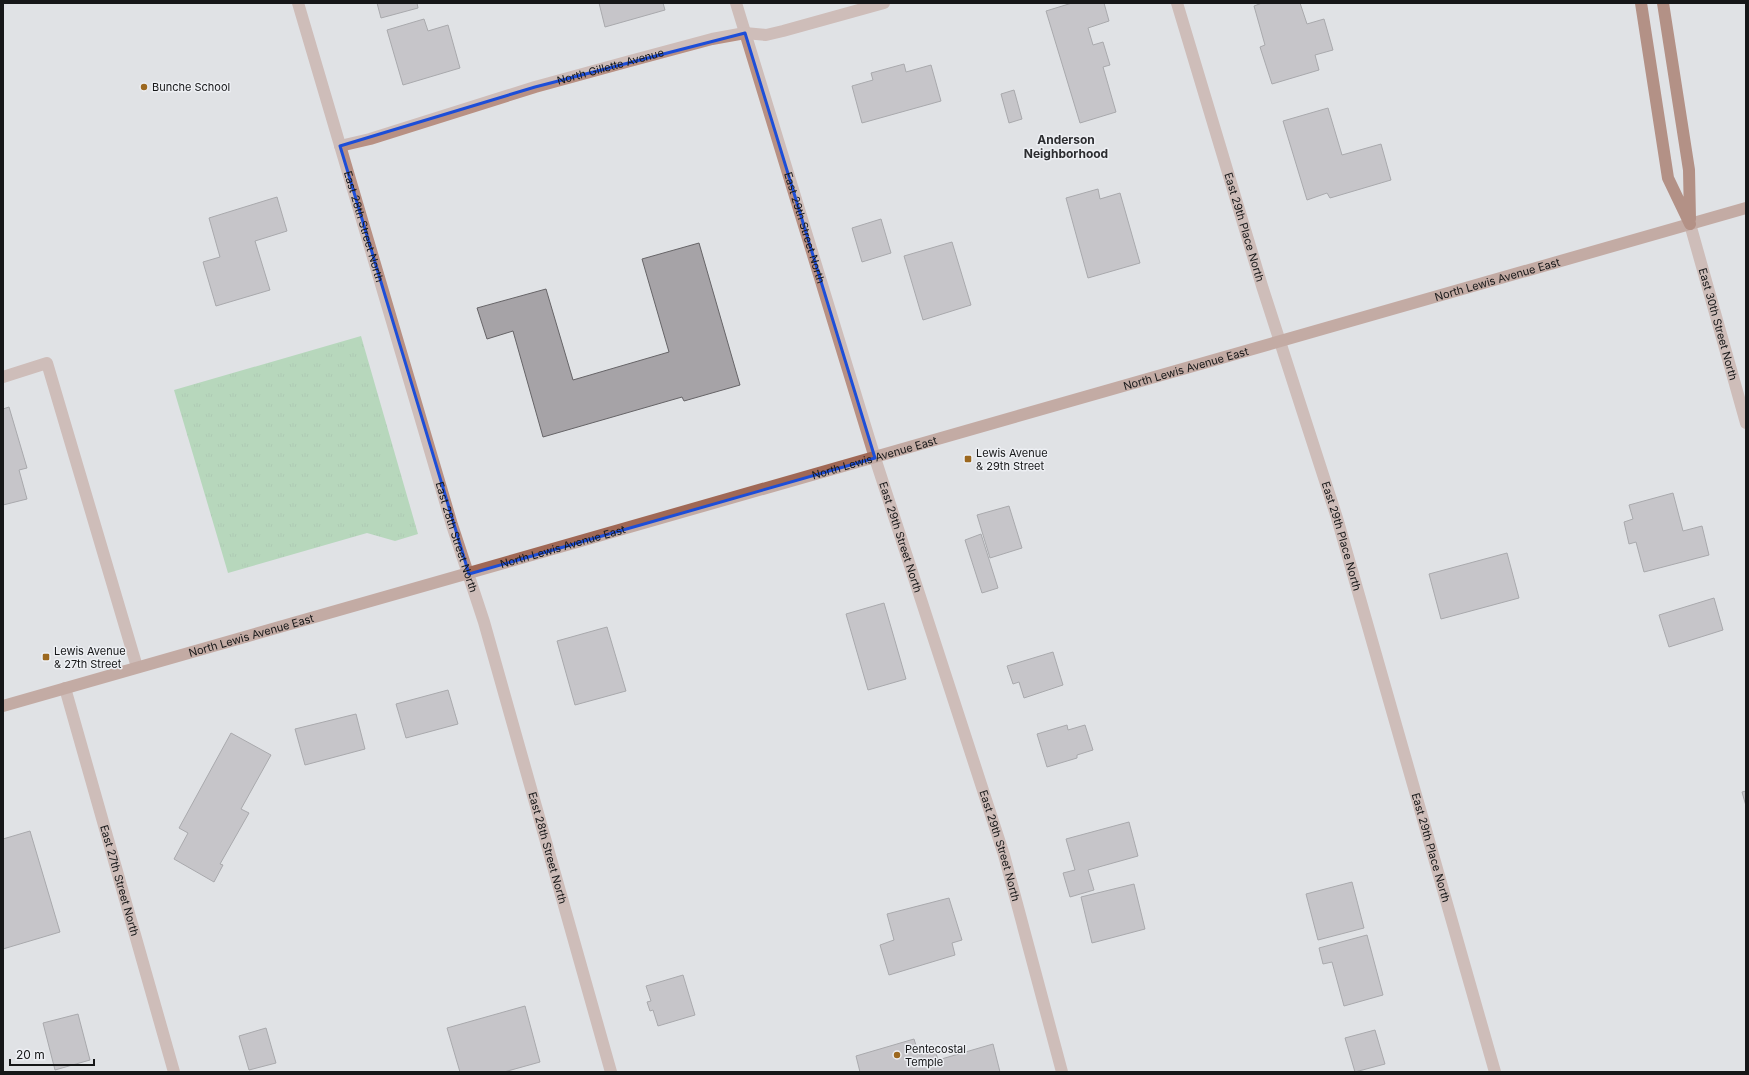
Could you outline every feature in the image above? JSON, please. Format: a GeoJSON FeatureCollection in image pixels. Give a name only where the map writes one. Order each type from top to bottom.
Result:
{"type":"FeatureCollection","features":[{"type":"Feature","properties":{"kind":"highway"},"geometry":{"type":"LineString","coordinates":[[1641,3],[1668,178],[1690,224]]}},
{"type":"Feature","properties":{"kind":"highway"},"geometry":{"type":"LineString","coordinates":[[1663,3],[1689,170],[1690,224]]}},
{"type":"Feature","properties":{"kind":"main road","name":"North Lewis Avenue East"},"geometry":{"type":"LineString","coordinates":[[3,706],[1746,208]]}},
{"type":"Feature","properties":{"kind":"street","name":"East 28th Street North"},"geometry":{"type":"LineString","coordinates":[[298,3],[450,517],[484,622],[611,1072]]}},
{"type":"Feature","properties":{"kind":"street","name":"East 29th Street North"},"geometry":{"type":"LineString","coordinates":[[736,3],[875,458],[1004,855],[1062,1072]]}},
{"type":"Feature","properties":{"kind":"street","name":"North Gillette Avenue"},"geometry":{"type":"LineString","coordinates":[[340,146],[370,139],[534,87],[705,41],[745,33],[766,35],[884,3]]}},
{"type":"Feature","properties":{"kind":"street","name":"East 29th Place North"},"geometry":{"type":"LineString","coordinates":[[1177,3],[1262,286],[1337,518],[1495,1072]]}},
{"type":"Feature","properties":{"kind":"street","name":"East 30th Street North"},"geometry":{"type":"LineString","coordinates":[[1690,224],[1746,423]]}},
{"type":"Feature","properties":{"kind":"street"},"geometry":{"type":"LineString","coordinates":[[3,377],[47,363],[137,667]]}},
{"type":"Feature","properties":{"kind":"street","name":"East 27th Street North"},"geometry":{"type":"LineString","coordinates":[[65,688],[174,1072]]}},
{"type":"Feature","properties":{"kind":"highlighted area"},"geometry":{"type":"Polygon","coordinates":[[[745,33],[875,458],[469,574],[340,146],[535,87],[745,33]]]}},
{"type":"Feature","properties":{"kind":"green space"},"geometry":{"type":"Polygon","coordinates":[[[361,336],[418,534],[395,541],[367,533],[228,573],[174,390],[361,336]]]}},
{"type":"Feature","properties":{"kind":"building"},"geometry":{"type":"Polygon","coordinates":[[[377,3],[417,3],[418,8],[381,18],[377,3]]]}},
{"type":"Feature","properties":{"kind":"building"},"geometry":{"type":"Polygon","coordinates":[[[599,3],[663,3],[665,10],[605,27],[599,3]]]}},
{"type":"Feature","properties":{"kind":"building"},"geometry":{"type":"Polygon","coordinates":[[[1072,3],[1104,3],[1109,21],[1088,28],[1093,45],[1103,42],[1110,65],[1103,67],[1116,112],[1080,123],[1046,11],[1072,3]]]}},
{"type":"Feature","properties":{"kind":"building"},"geometry":{"type":"Polygon","coordinates":[[[1262,3],[1300,3],[1307,24],[1324,19],[1333,50],[1315,55],[1319,70],[1272,84],[1260,47],[1265,45],[1254,6],[1262,3]]]}},
{"type":"Feature","properties":{"kind":"building"},"geometry":{"type":"Polygon","coordinates":[[[424,19],[428,31],[448,25],[460,68],[403,85],[387,30],[424,19]]]}},
{"type":"Feature","properties":{"kind":"building"},"geometry":{"type":"Polygon","coordinates":[[[904,64],[906,72],[931,65],[941,101],[862,123],[852,86],[873,80],[871,73],[904,64]]]}},
{"type":"Feature","properties":{"kind":"building"},"geometry":{"type":"Polygon","coordinates":[[[1014,90],[1022,119],[1009,123],[1001,94],[1014,90]]]}},
{"type":"Feature","properties":{"kind":"building"},"geometry":{"type":"Polygon","coordinates":[[[1328,108],[1342,155],[1381,144],[1391,180],[1330,198],[1327,193],[1307,200],[1283,121],[1328,108]]]}},
{"type":"Feature","properties":{"kind":"building"},"geometry":{"type":"Polygon","coordinates":[[[1098,189],[1100,199],[1120,193],[1140,263],[1088,278],[1066,198],[1098,189]]]}},
{"type":"Feature","properties":{"kind":"building"},"geometry":{"type":"Polygon","coordinates":[[[277,197],[287,231],[255,241],[270,290],[216,306],[203,262],[220,257],[209,218],[277,197]]]}},
{"type":"Feature","properties":{"kind":"building"},"geometry":{"type":"Polygon","coordinates":[[[881,219],[891,253],[862,262],[852,228],[881,219]]]}},
{"type":"Feature","properties":{"kind":"building"},"geometry":{"type":"Polygon","coordinates":[[[952,242],[971,305],[923,320],[904,256],[952,242]]]}},
{"type":"Feature","properties":{"kind":"building"},"geometry":{"type":"Polygon","coordinates":[[[699,243],[740,385],[684,401],[682,397],[543,437],[513,331],[487,339],[477,308],[546,289],[573,380],[669,352],[642,259],[699,243]]]}},
{"type":"Feature","properties":{"kind":"building"},"geometry":{"type":"Polygon","coordinates":[[[9,407],[27,468],[19,470],[27,499],[3,505],[3,409],[9,407]]]}},
{"type":"Feature","properties":{"kind":"building"},"geometry":{"type":"Polygon","coordinates":[[[1673,493],[1683,531],[1702,526],[1709,555],[1644,572],[1636,542],[1629,544],[1624,522],[1633,519],[1629,505],[1673,493]]]}},
{"type":"Feature","properties":{"kind":"building"},"geometry":{"type":"Polygon","coordinates":[[[1009,506],[1022,548],[990,558],[977,515],[1009,506]]]}},
{"type":"Feature","properties":{"kind":"building"},"geometry":{"type":"Polygon","coordinates":[[[981,534],[998,588],[982,593],[965,540],[981,534]]]}},
{"type":"Feature","properties":{"kind":"building"},"geometry":{"type":"Polygon","coordinates":[[[1507,553],[1519,598],[1441,619],[1429,574],[1507,553]]]}},
{"type":"Feature","properties":{"kind":"building"},"geometry":{"type":"Polygon","coordinates":[[[1714,598],[1723,630],[1669,647],[1659,615],[1714,598]]]}},
{"type":"Feature","properties":{"kind":"building"},"geometry":{"type":"Polygon","coordinates":[[[884,603],[906,679],[868,690],[846,614],[884,603]]]}},
{"type":"Feature","properties":{"kind":"building"},"geometry":{"type":"Polygon","coordinates":[[[607,627],[626,691],[575,705],[557,641],[607,627]]]}},
{"type":"Feature","properties":{"kind":"building"},"geometry":{"type":"Polygon","coordinates":[[[1053,652],[1063,685],[1024,698],[1019,682],[1013,684],[1007,666],[1053,652]]]}},
{"type":"Feature","properties":{"kind":"building"},"geometry":{"type":"Polygon","coordinates":[[[448,690],[458,724],[406,738],[396,704],[448,690]]]}},
{"type":"Feature","properties":{"kind":"building"},"geometry":{"type":"Polygon","coordinates":[[[356,714],[365,749],[305,765],[295,729],[356,714]]]}},
{"type":"Feature","properties":{"kind":"building"},"geometry":{"type":"Polygon","coordinates":[[[1067,725],[1068,730],[1085,725],[1093,750],[1077,755],[1077,758],[1047,767],[1037,734],[1067,725]]]}},
{"type":"Feature","properties":{"kind":"building"},"geometry":{"type":"Polygon","coordinates":[[[231,733],[271,755],[241,809],[249,813],[220,864],[223,865],[214,882],[174,859],[188,833],[179,828],[231,733]]]}},
{"type":"Feature","properties":{"kind":"building"},"geometry":{"type":"Polygon","coordinates":[[[1746,791],[1746,806],[1742,792],[1746,791]]]}},
{"type":"Feature","properties":{"kind":"building"},"geometry":{"type":"Polygon","coordinates":[[[1129,822],[1138,856],[1088,870],[1094,890],[1070,897],[1063,873],[1075,870],[1066,839],[1129,822]]]}},
{"type":"Feature","properties":{"kind":"building"},"geometry":{"type":"Polygon","coordinates":[[[30,831],[60,932],[3,949],[3,839],[30,831]]]}},
{"type":"Feature","properties":{"kind":"building"},"geometry":{"type":"Polygon","coordinates":[[[1352,882],[1364,928],[1318,940],[1306,894],[1352,882]]]}},
{"type":"Feature","properties":{"kind":"building"},"geometry":{"type":"Polygon","coordinates":[[[1134,884],[1145,929],[1092,943],[1081,897],[1134,884]]]}},
{"type":"Feature","properties":{"kind":"building"},"geometry":{"type":"Polygon","coordinates":[[[949,898],[962,940],[952,943],[955,955],[889,975],[880,945],[894,940],[887,914],[949,898]]]}},
{"type":"Feature","properties":{"kind":"building"},"geometry":{"type":"Polygon","coordinates":[[[1367,935],[1383,995],[1344,1006],[1332,962],[1323,964],[1319,948],[1367,935]]]}},
{"type":"Feature","properties":{"kind":"building"},"geometry":{"type":"Polygon","coordinates":[[[683,975],[695,1015],[658,1026],[653,1010],[650,1011],[647,1002],[651,1001],[646,986],[683,975]]]}},
{"type":"Feature","properties":{"kind":"building"},"geometry":{"type":"Polygon","coordinates":[[[525,1006],[540,1062],[504,1072],[460,1072],[447,1028],[525,1006]]]}},
{"type":"Feature","properties":{"kind":"building"},"geometry":{"type":"Polygon","coordinates":[[[78,1014],[90,1060],[55,1070],[43,1023],[78,1014]]]}},
{"type":"Feature","properties":{"kind":"building"},"geometry":{"type":"Polygon","coordinates":[[[266,1028],[276,1063],[249,1070],[239,1036],[266,1028]]]}},
{"type":"Feature","properties":{"kind":"building"},"geometry":{"type":"Polygon","coordinates":[[[1375,1030],[1385,1064],[1355,1072],[1345,1038],[1375,1030]]]}},
{"type":"Feature","properties":{"kind":"building","name":"Pentecostal Temple"},"geometry":{"type":"Polygon","coordinates":[[[914,1039],[919,1055],[935,1050],[938,1060],[993,1044],[1000,1072],[860,1072],[856,1056],[914,1039]]]}},
{"type":"Feature","properties":{"kind":"place","name":"Bunche School"},"geometry":{"type":"Point","coordinates":[144,87]}},
{"type":"Feature","properties":{"kind":"place","name":"Lewis Avenue & 29th Street"},"geometry":{"type":"Point","coordinates":[968,459]}},
{"type":"Feature","properties":{"kind":"place","name":"Lewis Avenue & 27th Street"},"geometry":{"type":"Point","coordinates":[46,657]}},
{"type":"Feature","properties":{"kind":"place","name":"Pentecostal Temple"},"geometry":{"type":"Point","coordinates":[897,1055]}},
{"type":"Feature","properties":{"kind":"district","name":"Anderson Neighborhood"},"geometry":{"type":"Point","coordinates":[1066,147]}}]}
